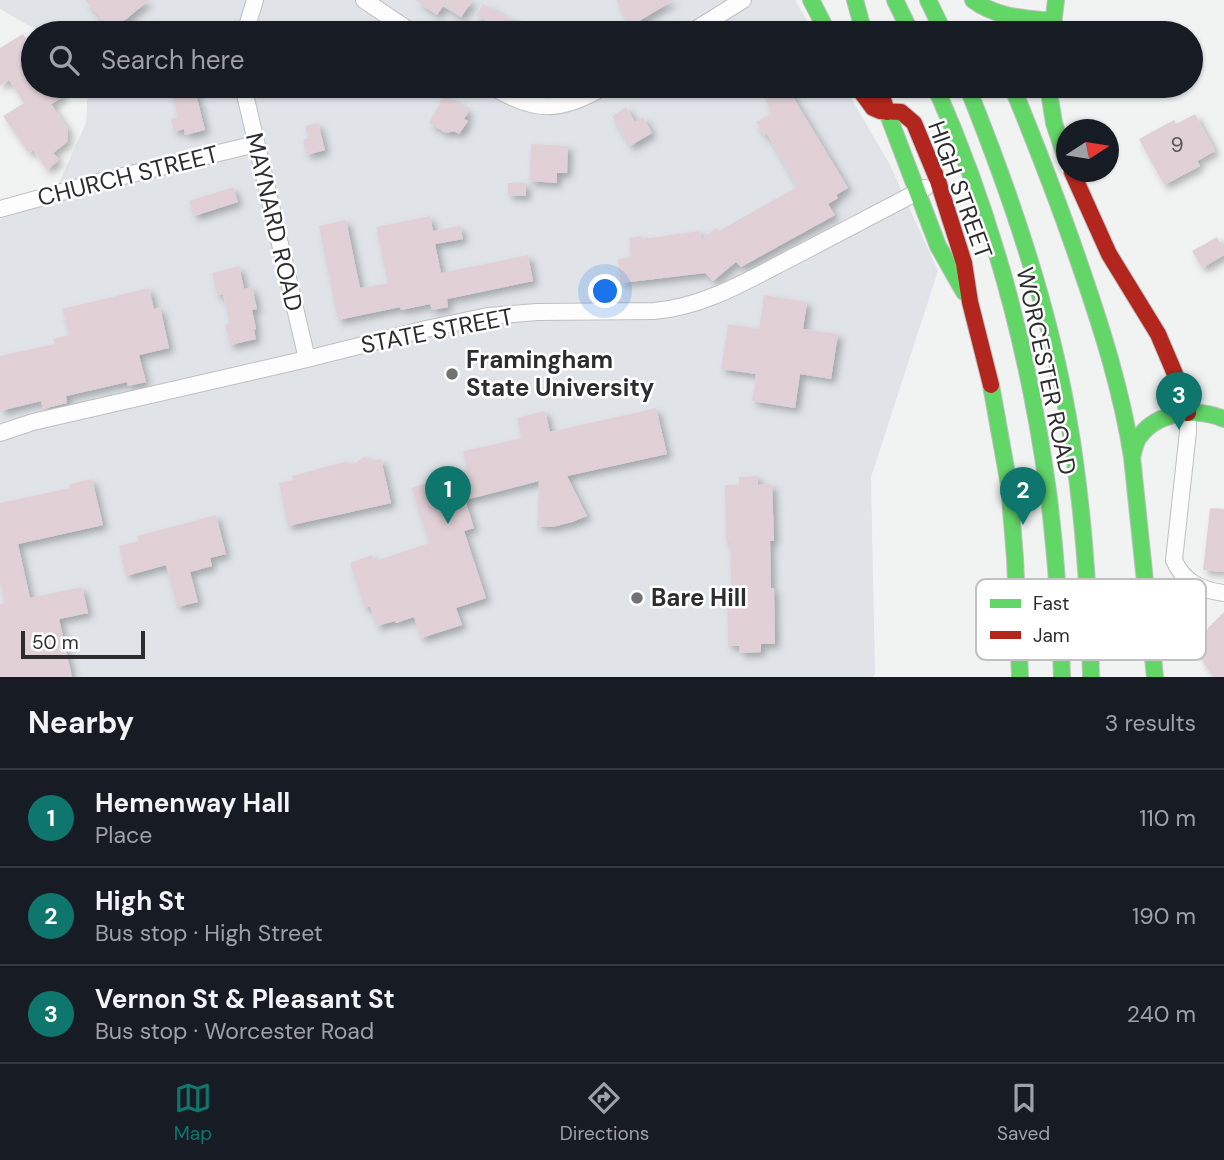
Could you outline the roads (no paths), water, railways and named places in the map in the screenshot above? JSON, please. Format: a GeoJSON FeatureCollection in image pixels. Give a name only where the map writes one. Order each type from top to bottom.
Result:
{"type":"FeatureCollection","features":[{"type":"Feature","properties":{"kind":"main road"},"geometry":{"type":"LineString","coordinates":[[811,0],[822,21]]}},
{"type":"Feature","properties":{"kind":"main road"},"geometry":{"type":"LineString","coordinates":[[855,0],[861,21]]}},
{"type":"Feature","properties":{"kind":"main road"},"geometry":{"type":"LineString","coordinates":[[895,0],[905,21]]}},
{"type":"Feature","properties":{"kind":"main road"},"geometry":{"type":"LineString","coordinates":[[928,0],[938,21]]}},
{"type":"Feature","properties":{"kind":"main road"},"geometry":{"type":"LineString","coordinates":[[972,0],[982,21]]}},
{"type":"Feature","properties":{"kind":"main road"},"geometry":{"type":"LineString","coordinates":[[972,0],[981,7],[1030,21]]}},
{"type":"Feature","properties":{"kind":"main road"},"geometry":{"type":"LineString","coordinates":[[1054,21],[1056,0]]}},
{"type":"Feature","properties":{"kind":"main road","name":"HIGH STREET"},"geometry":{"type":"LineString","coordinates":[[866,98],[873,108],[901,112],[914,123],[938,181],[964,263],[970,302],[993,393],[1009,485],[1016,579]]}},
{"type":"Feature","properties":{"kind":"main road"},"geometry":{"type":"LineString","coordinates":[[883,98],[887,112]]}},
{"type":"Feature","properties":{"kind":"main road","name":"WORCESTER ROAD"},"geometry":{"type":"LineString","coordinates":[[940,98],[977,189],[1026,362],[1038,421],[1058,579]]}},
{"type":"Feature","properties":{"kind":"main road","name":"WORCESTER ROAD"},"geometry":{"type":"LineString","coordinates":[[972,98],[1003,174],[1041,300],[1063,395],[1075,465],[1087,579]]}},
{"type":"Feature","properties":{"kind":"main road"},"geometry":{"type":"LineString","coordinates":[[1017,98],[1059,203],[1105,339],[1127,422],[1145,579]]}},
{"type":"Feature","properties":{"kind":"main road"},"geometry":{"type":"LineString","coordinates":[[1050,98],[1056,129]]}},
{"type":"Feature","properties":{"kind":"main road","name":"HIGH STREET"},"geometry":{"type":"LineString","coordinates":[[887,112],[947,265],[970,302]]}},
{"type":"Feature","properties":{"kind":"main road"},"geometry":{"type":"LineString","coordinates":[[1076,182],[1109,254],[1163,344],[1188,413]]}},
{"type":"Feature","properties":{"kind":"main road"},"geometry":{"type":"LineString","coordinates":[[1132,457],[1137,440],[1147,426],[1159,419],[1188,413],[1208,413],[1224,419]]}},
{"type":"Feature","properties":{"kind":"main road","name":"HIGH STREET"},"geometry":{"type":"LineString","coordinates":[[1003,677],[1008,660]]}},
{"type":"Feature","properties":{"kind":"street"},"geometry":{"type":"LineString","coordinates":[[249,21],[255,0]]}},
{"type":"Feature","properties":{"kind":"street"},"geometry":{"type":"LineString","coordinates":[[364,0],[395,21]]}},
{"type":"Feature","properties":{"kind":"street"},"geometry":{"type":"LineString","coordinates":[[709,21],[743,0]]}},
{"type":"Feature","properties":{"kind":"street","name":"MAYNARD ROAD"},"geometry":{"type":"LineString","coordinates":[[246,98],[307,359]]}},
{"type":"Feature","properties":{"kind":"street"},"geometry":{"type":"LineString","coordinates":[[513,98],[545,106],[560,106],[583,98]]}},
{"type":"Feature","properties":{"kind":"street","name":"CHURCH STREET"},"geometry":{"type":"LineString","coordinates":[[1,206],[256,145]]}},
{"type":"Feature","properties":{"kind":"street","name":"STATE STREET"},"geometry":{"type":"LineString","coordinates":[[0,433],[33,422],[488,316],[537,312],[654,311],[687,306],[741,284],[938,181]]}},
{"type":"Feature","properties":{"kind":"street"},"geometry":{"type":"LineString","coordinates":[[1186,579],[1178,569],[1174,552],[1188,413]]}},
{"type":"Feature","properties":{"kind":"street"},"geometry":{"type":"LineString","coordinates":[[1206,589],[1224,593]]}},
{"type":"Feature","properties":{"kind":"place","name":"Framingham State University"},"geometry":{"type":"Point","coordinates":[452,374]}},
{"type":"Feature","properties":{"kind":"place","name":"Vernon St & Pleasant St"},"geometry":{"type":"Point","coordinates":[1179,430]}},
{"type":"Feature","properties":{"kind":"place","name":"Hemenway Hall"},"geometry":{"type":"Point","coordinates":[448,524]}},
{"type":"Feature","properties":{"kind":"place","name":"High St"},"geometry":{"type":"Point","coordinates":[1023,525]}},
{"type":"Feature","properties":{"kind":"place","name":"Bare Hill"},"geometry":{"type":"Point","coordinates":[637,598]}}]}
